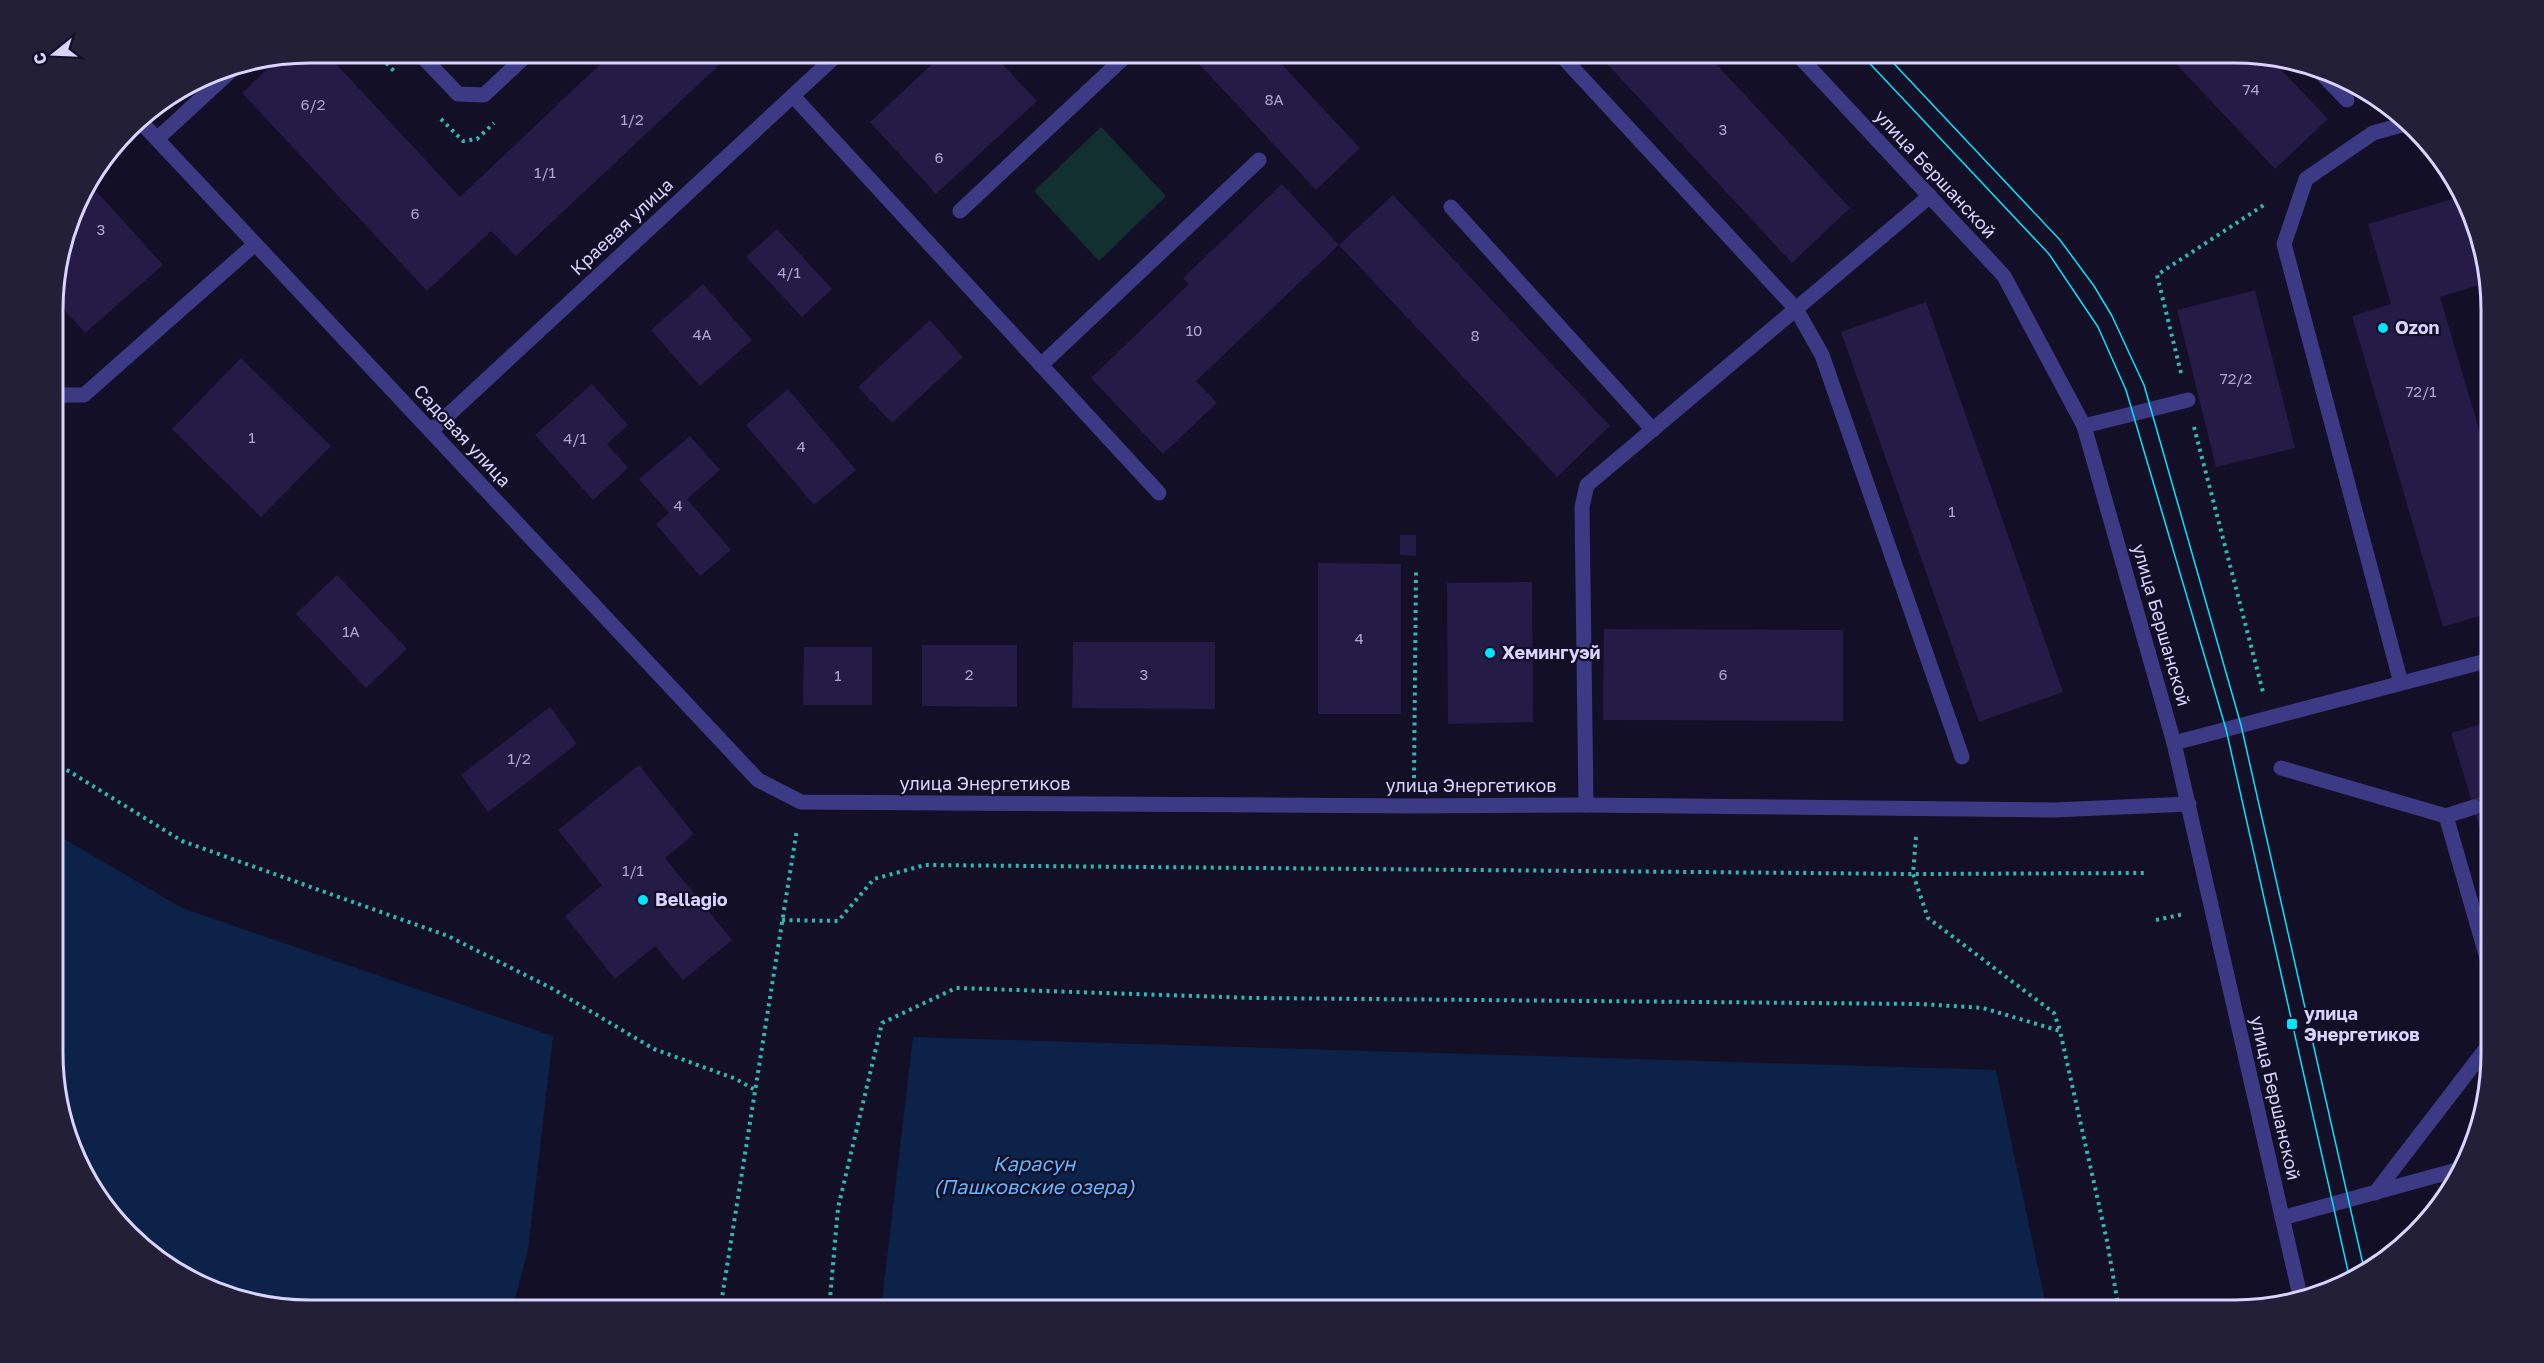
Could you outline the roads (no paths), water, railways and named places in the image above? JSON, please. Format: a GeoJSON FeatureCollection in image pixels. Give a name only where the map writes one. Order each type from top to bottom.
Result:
{"type":"FeatureCollection","features":[{"type":"Feature","properties":{"kind":"street"},"geometry":{"type":"LineString","coordinates":[[428,63],[458,94],[484,95],[518,63]]}},
{"type":"Feature","properties":{"kind":"street","name":"Краевая улица"},"geometry":{"type":"LineString","coordinates":[[431,431],[828,63]]}},
{"type":"Feature","properties":{"kind":"street"},"geometry":{"type":"LineString","coordinates":[[960,211],[1119,63]]}},
{"type":"Feature","properties":{"kind":"street"},"geometry":{"type":"LineString","coordinates":[[1568,63],[1796,309],[1822,355],[1962,757]]}},
{"type":"Feature","properties":{"kind":"street","name":"улица Бершанской"},"geometry":{"type":"LineString","coordinates":[[1805,63],[2004,276],[2084,426],[2174,743],[2299,1292]]}},
{"type":"Feature","properties":{"kind":"street"},"geometry":{"type":"LineString","coordinates":[[157,139],[221,80]]}},
{"type":"Feature","properties":{"kind":"street"},"geometry":{"type":"LineString","coordinates":[[2331,83],[2347,100]]}},
{"type":"Feature","properties":{"kind":"street"},"geometry":{"type":"LineString","coordinates":[[793,96],[1159,493]]}},
{"type":"Feature","properties":{"kind":"street","name":"Садовая улица"},"geometry":{"type":"LineString","coordinates":[[145,126],[758,780]]}},
{"type":"Feature","properties":{"kind":"street"},"geometry":{"type":"LineString","coordinates":[[2399,126],[2373,133],[2306,178],[2284,244],[2401,683]]}},
{"type":"Feature","properties":{"kind":"street"},"geometry":{"type":"LineString","coordinates":[[1041,365],[1259,160]]}},
{"type":"Feature","properties":{"kind":"street"},"geometry":{"type":"LineString","coordinates":[[1586,805],[1582,507],[1587,485],[1930,196]]}},
{"type":"Feature","properties":{"kind":"street"},"geometry":{"type":"LineString","coordinates":[[1451,207],[1653,430]]}},
{"type":"Feature","properties":{"kind":"street"},"geometry":{"type":"LineString","coordinates":[[63,395],[84,395],[255,243]]}},
{"type":"Feature","properties":{"kind":"street"},"geometry":{"type":"LineString","coordinates":[[2084,426],[2188,400]]}},
{"type":"Feature","properties":{"kind":"street"},"geometry":{"type":"LineString","coordinates":[[2174,743],[2481,662]]}},
{"type":"Feature","properties":{"kind":"street"},"geometry":{"type":"LineString","coordinates":[[2281,768],[2446,816],[2474,807]]}},
{"type":"Feature","properties":{"kind":"street","name":"улица Энергетиков"},"geometry":{"type":"LineString","coordinates":[[758,780],[801,802],[1586,805],[1919,810],[2054,810],[2189,804]]}},
{"type":"Feature","properties":{"kind":"street"},"geometry":{"type":"LineString","coordinates":[[2446,816],[2481,937]]}},
{"type":"Feature","properties":{"kind":"street"},"geometry":{"type":"LineString","coordinates":[[2375,1193],[2481,1056]]}},
{"type":"Feature","properties":{"kind":"street"},"geometry":{"type":"LineString","coordinates":[[2282,1218],[2450,1172]]}},
{"type":"Feature","properties":{"kind":"water"},"geometry":{"type":"Polygon","coordinates":[[[63,838],[182,908],[553,1036],[528,1250],[515,1300],[310,1300],[278,1298],[231,1287],[187,1267],[147,1239],[124,1216],[96,1176],[71,1117],[65,1085],[63,1053],[63,838]]]}},
{"type":"Feature","properties":{"kind":"water","name":"Карасун (Пашковские озера)"},"geometry":{"type":"Polygon","coordinates":[[[913,1037],[1996,1070],[2045,1300],[882,1300],[913,1037]]]}},
{"type":"Feature","properties":{"kind":"tunnel"},"geometry":{"type":"LineString","coordinates":[[2474,807],[2481,805]]}},
{"type":"Feature","properties":{"kind":"tram line"},"geometry":{"type":"LineString","coordinates":[[1869,63],[2049,254],[2098,327],[2126,390],[2226,729],[2348,1271]]}},
{"type":"Feature","properties":{"kind":"tram line"},"geometry":{"type":"LineString","coordinates":[[1893,63],[2060,240],[2094,286],[2112,316],[2144,385],[2241,725],[2363,1263]]}},
{"type":"Feature","properties":{"kind":"place","name":"Ozon"},"geometry":{"type":"Point","coordinates":[2383,328]}},
{"type":"Feature","properties":{"kind":"place","name":"Хемингуэй"},"geometry":{"type":"Point","coordinates":[1490,653]}},
{"type":"Feature","properties":{"kind":"place","name":"Bellagio"},"geometry":{"type":"Point","coordinates":[643,900]}},
{"type":"Feature","properties":{"kind":"place","name":"улица Энергетиков"},"geometry":{"type":"Point","coordinates":[2292,1024]}}]}
